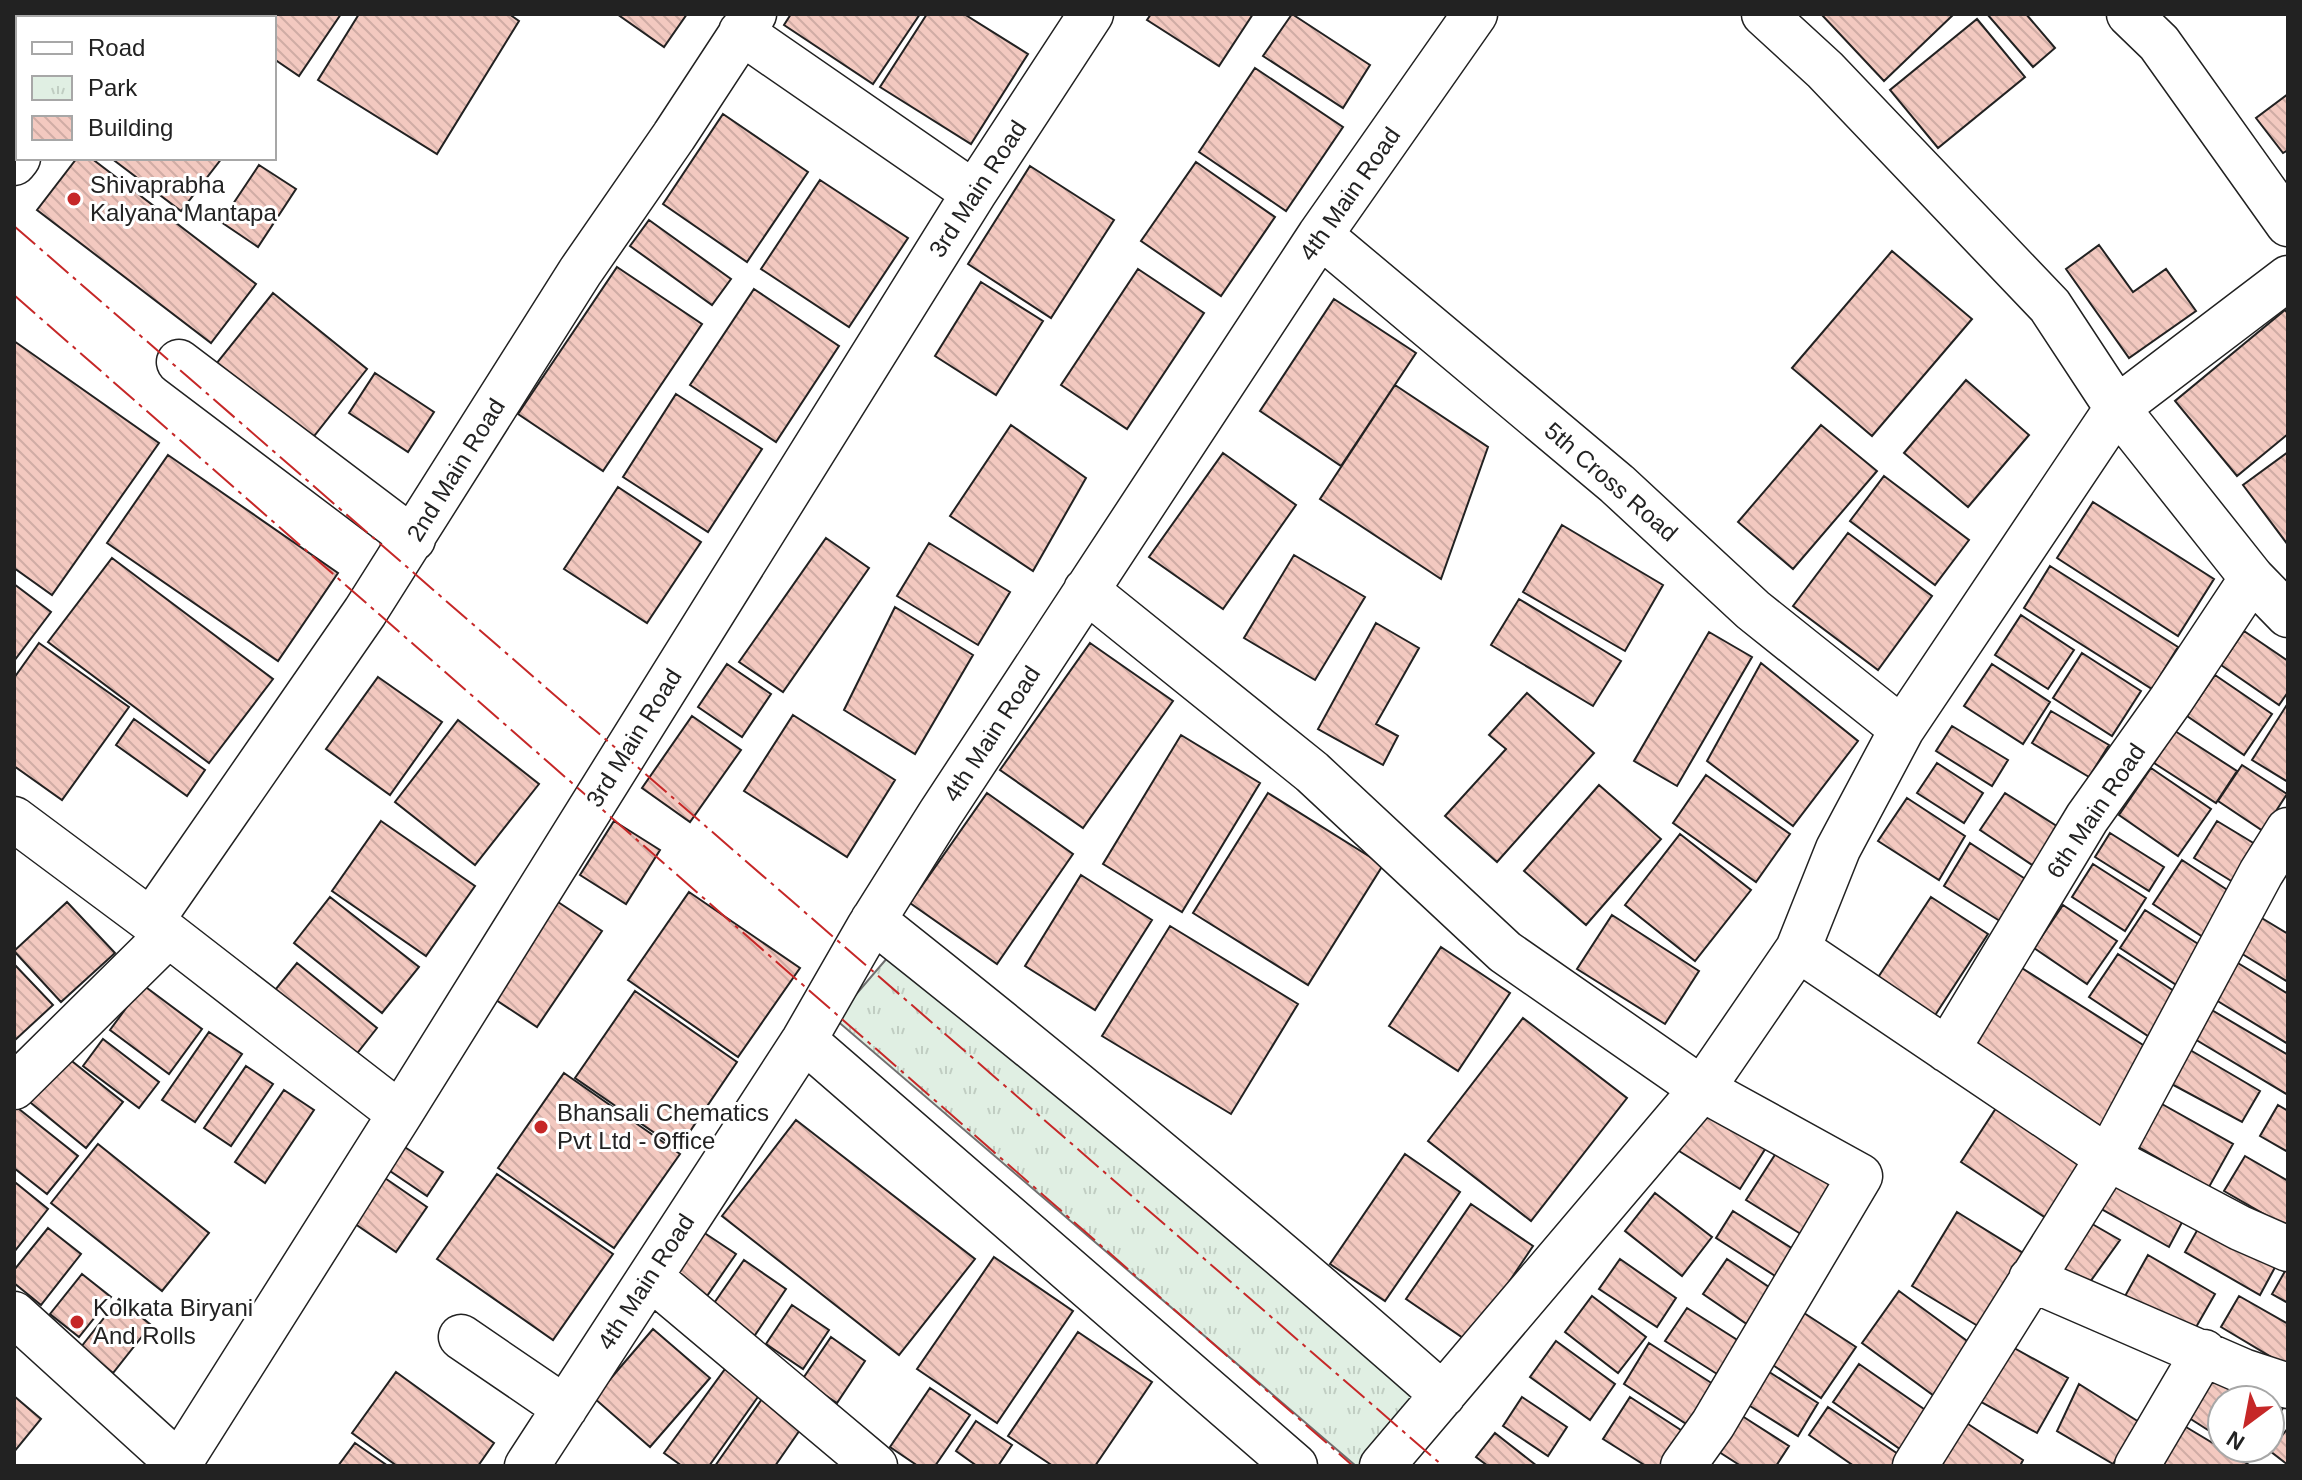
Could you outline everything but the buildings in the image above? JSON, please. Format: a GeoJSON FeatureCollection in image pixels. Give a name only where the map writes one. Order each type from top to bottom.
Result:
{"type":"FeatureCollection","features":[{"type":"Feature","properties":{"kind":"street","name":"3rd Main Road"},"geometry":{"type":"LineString","coordinates":[[180,1465],[974,193],[1091,14]]}},
{"type":"Feature","properties":{"kind":"street","name":"4th Main Road"},"geometry":{"type":"LineString","coordinates":[[527,1466],[804,1040],[873,920],[1086,590],[1320,235],[1475,14]]}},
{"type":"Feature","properties":{"kind":"street"},"geometry":{"type":"LineString","coordinates":[[1764,14],[1825,70],[2050,306],[2117,408],[2252,578],[2288,615]]}},
{"type":"Feature","properties":{"kind":"street"},"geometry":{"type":"LineString","coordinates":[[2129,14],[2159,43],[2288,224]]}},
{"type":"Feature","properties":{"kind":"street"},"geometry":{"type":"LineString","coordinates":[[747,23],[974,193]]}},
{"type":"Feature","properties":{"kind":"street","name":"2nd Main Road"},"geometry":{"type":"LineString","coordinates":[[14,1087],[160,928],[413,539],[580,272],[747,23]]}},
{"type":"Feature","properties":{"kind":"street","name":"5th Cross Road"},"geometry":{"type":"LineString","coordinates":[[1320,235],[1617,484],[1753,610],[1902,729]]}},
{"type":"Feature","properties":{"kind":"street"},"geometry":{"type":"LineString","coordinates":[[1382,1466],[1702,1089],[1798,949],[1838,849],[1902,729],[2117,408],[2288,278]]}},
{"type":"Feature","properties":{"kind":"street"},"geometry":{"type":"LineString","coordinates":[[179,362],[413,539]]}},
{"type":"Feature","properties":{"kind":"street","name":"6th Main Road"},"geometry":{"type":"LineString","coordinates":[[1947,1050],[2087,818],[2252,578]]}},
{"type":"Feature","properties":{"kind":"street"},"geometry":{"type":"LineString","coordinates":[[1086,590],[1312,772],[1505,952],[1702,1089],[1860,1176],[1713,1424],[1683,1466]]}},
{"type":"Feature","properties":{"kind":"street"},"geometry":{"type":"LineString","coordinates":[[14,819],[400,1114]]}},
{"type":"Feature","properties":{"kind":"street"},"geometry":{"type":"LineString","coordinates":[[1915,1466],[2108,1158],[2261,873],[2288,830]]}},
{"type":"Feature","properties":{"kind":"street"},"geometry":{"type":"LineString","coordinates":[[873,920],[1100,1101],[1443,1395]]}},
{"type":"Feature","properties":{"kind":"street"},"geometry":{"type":"LineString","coordinates":[[1798,949],[2108,1158],[2240,1228],[2288,1249]]}},
{"type":"Feature","properties":{"kind":"street"},"geometry":{"type":"LineString","coordinates":[[804,1040],[1295,1466]]}},
{"type":"Feature","properties":{"kind":"street"},"geometry":{"type":"LineString","coordinates":[[650,1277],[875,1466]]}},
{"type":"Feature","properties":{"kind":"street"},"geometry":{"type":"LineString","coordinates":[[2031,1279],[2243,1371],[2288,1386]]}},
{"type":"Feature","properties":{"kind":"street"},"geometry":{"type":"LineString","coordinates":[[16,1320],[180,1465]]}},
{"type":"Feature","properties":{"kind":"street"},"geometry":{"type":"LineString","coordinates":[[461,1337],[565,1408]]}},
{"type":"Feature","properties":{"kind":"street"},"geometry":{"type":"LineString","coordinates":[[2137,1466],[2204,1352]]}},
{"type":"Feature","properties":{"kind":"green space"},"geometry":{"type":"Polygon","coordinates":[[[894,950],[1424,1406],[1372,1466],[1356,1466],[835,1019],[894,950]]]}},
{"type":"Feature","properties":{"kind":"power"},"geometry":{"type":"LineString","coordinates":[[14,226],[1443,1466]]}},
{"type":"Feature","properties":{"kind":"power"},"geometry":{"type":"LineString","coordinates":[[14,295],[1353,1466]]}},
{"type":"Feature","properties":{"kind":"place","name":"Shivaprabha Kalyana Mantapa"},"geometry":{"type":"Point","coordinates":[74,199]}},
{"type":"Feature","properties":{"kind":"place","name":"Bhansali Chematics Pvt Ltd - Office"},"geometry":{"type":"Point","coordinates":[541,1127]}},
{"type":"Feature","properties":{"kind":"place","name":"Kolkata Biryani And Rolls"},"geometry":{"type":"Point","coordinates":[77,1322]}}]}
